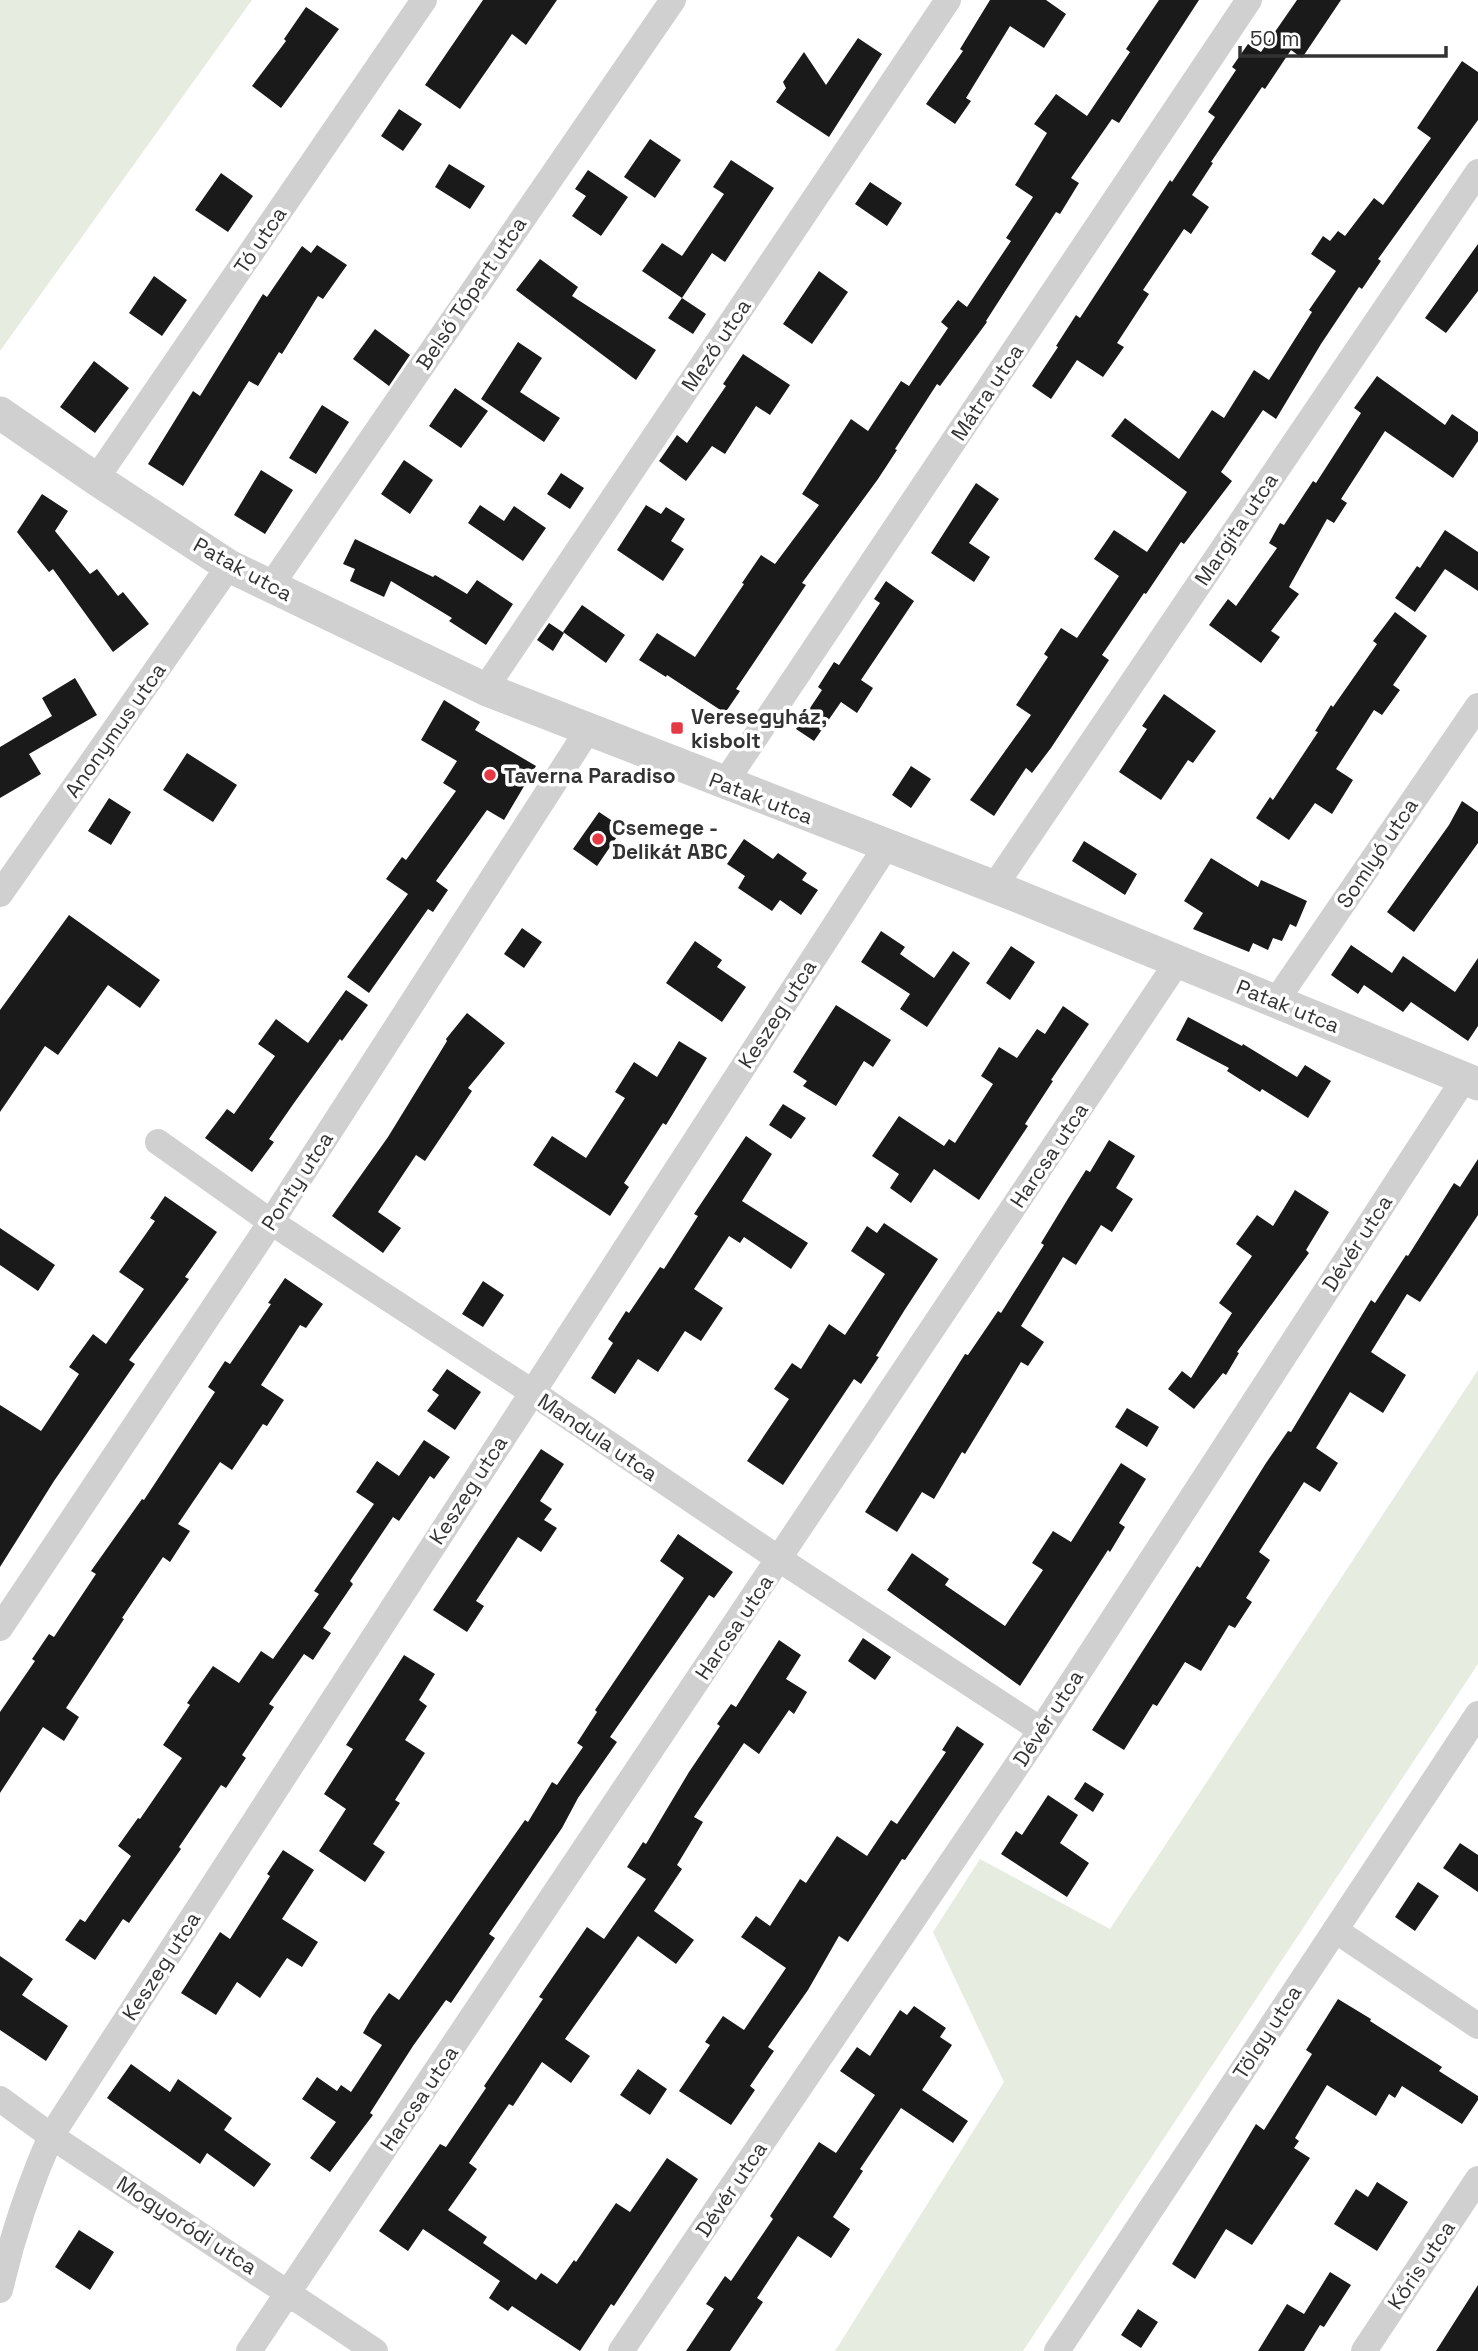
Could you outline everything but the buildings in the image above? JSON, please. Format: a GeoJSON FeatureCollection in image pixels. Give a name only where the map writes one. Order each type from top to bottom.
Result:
{"type":"FeatureCollection","features":[{"type":"Feature","properties":{"kind":"street","name":"Tó utca"},"geometry":{"type":"LineString","coordinates":[[96,479],[424,0]]}},
{"type":"Feature","properties":{"kind":"street","name":"Belső Tópart utca"},"geometry":{"type":"LineString","coordinates":[[270,587],[673,0]]}},
{"type":"Feature","properties":{"kind":"street","name":"Mező utca"},"geometry":{"type":"LineString","coordinates":[[485,689],[948,0]]}},
{"type":"Feature","properties":{"kind":"street","name":"Mátra utca"},"geometry":{"type":"LineString","coordinates":[[724,784],[1249,0]]}},
{"type":"Feature","properties":{"kind":"street","name":"Margita utca"},"geometry":{"type":"LineString","coordinates":[[994,887],[1478,172]]}},
{"type":"Feature","properties":{"kind":"street","name":"Patak utca"},"geometry":{"type":"LineString","coordinates":[[0,413],[229,566],[485,689],[994,887],[1471,1082]]}},
{"type":"Feature","properties":{"kind":"street","name":"Anonymus utca"},"geometry":{"type":"LineString","coordinates":[[0,894],[229,566]]}},
{"type":"Feature","properties":{"kind":"street","name":"Somlyó utca"},"geometry":{"type":"LineString","coordinates":[[1276,1001],[1478,706]]}},
{"type":"Feature","properties":{"kind":"street","name":"Ponty utca"},"geometry":{"type":"LineString","coordinates":[[0,1628],[271,1222],[588,730]]}},
{"type":"Feature","properties":{"kind":"street","name":"Keszeg utca"},"geometry":{"type":"LineString","coordinates":[[0,2290],[11,2243],[51,2136],[887,845]]}},
{"type":"Feature","properties":{"kind":"street","name":"Harcsa utca"},"geometry":{"type":"LineString","coordinates":[[249,2351],[1178,961]]}},
{"type":"Feature","properties":{"kind":"street","name":"Dévér utca"},"geometry":{"type":"LineString","coordinates":[[621,2351],[1041,1730],[1471,1082]]}},
{"type":"Feature","properties":{"kind":"street","name":"Mandula utca"},"geometry":{"type":"LineString","coordinates":[[158,1142],[271,1222],[1041,1730]]}},
{"type":"Feature","properties":{"kind":"street","name":"Tölgy utca"},"geometry":{"type":"LineString","coordinates":[[1056,2351],[1478,1714]]}},
{"type":"Feature","properties":{"kind":"street"},"geometry":{"type":"LineString","coordinates":[[1335,1930],[1478,2026]]}},
{"type":"Feature","properties":{"kind":"street","name":"Mogyoródi utca"},"geometry":{"type":"LineString","coordinates":[[0,2099],[51,2136],[375,2351]]}},
{"type":"Feature","properties":{"kind":"street","name":"Kőris utca"},"geometry":{"type":"LineString","coordinates":[[1364,2351],[1478,2179]]}},
{"type":"Feature","properties":{"kind":"shaded area"},"geometry":{"type":"Polygon","coordinates":[[[0,0],[252,0],[0,351],[0,0]]]}},
{"type":"Feature","properties":{"kind":"shaded area"},"geometry":{"type":"Polygon","coordinates":[[[1478,1370],[1478,1664],[1023,2351],[835,2351],[1004,2082],[933,1932],[980,1859],[1110,1929],[1478,1370]]]}},
{"type":"Feature","properties":{"kind":"place","name":"Veresegyház, kisbolt"},"geometry":{"type":"Point","coordinates":[677,728]}},
{"type":"Feature","properties":{"kind":"place","name":"Taverna Paradiso"},"geometry":{"type":"Point","coordinates":[490,775]}},
{"type":"Feature","properties":{"kind":"place","name":"Csemege - Delikát ABC"},"geometry":{"type":"Point","coordinates":[598,839]}}]}
